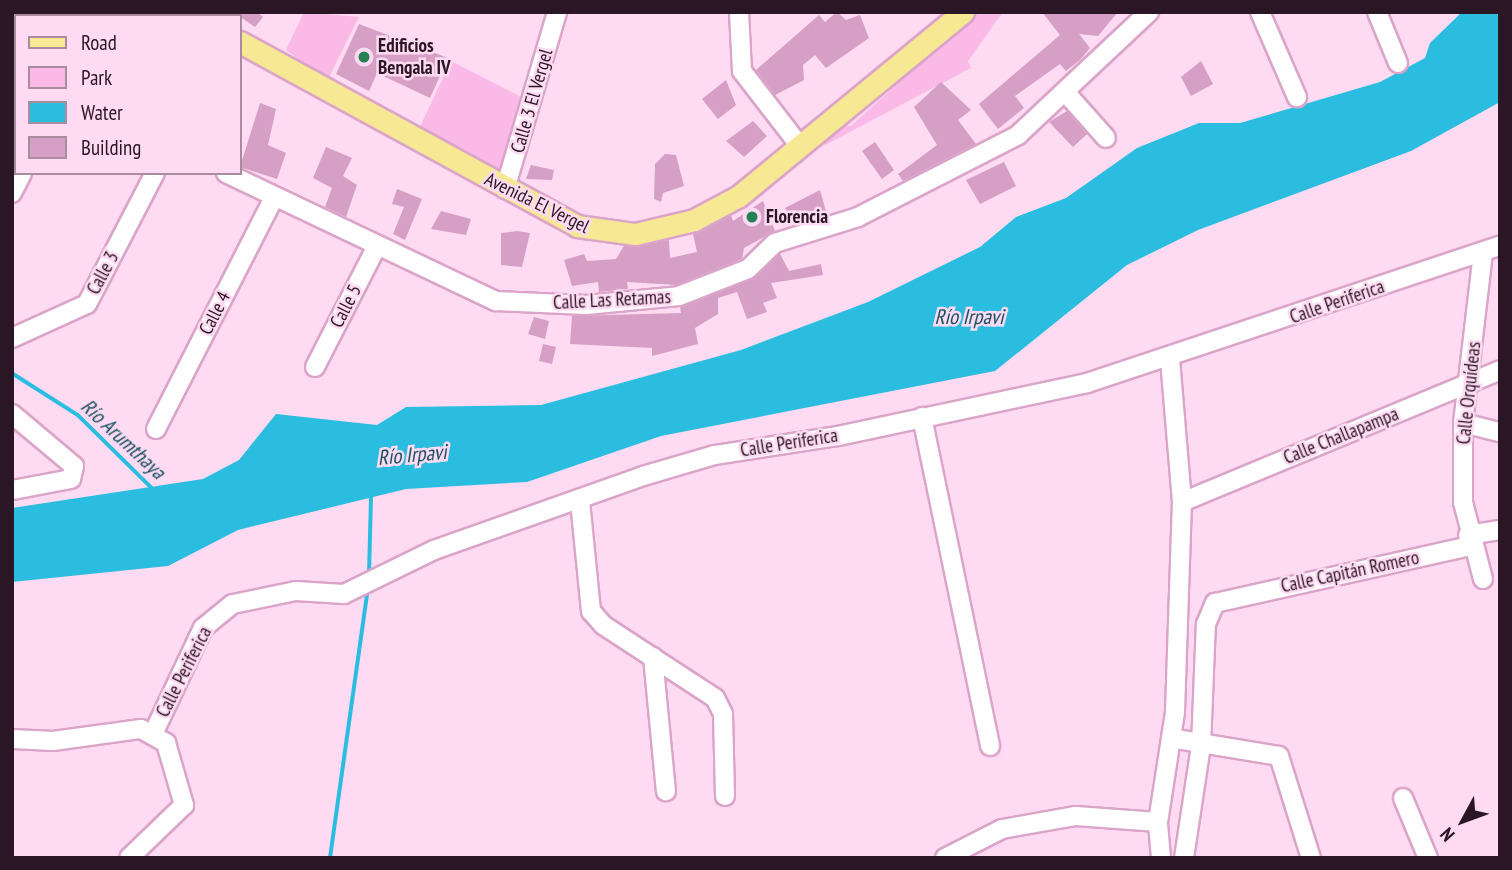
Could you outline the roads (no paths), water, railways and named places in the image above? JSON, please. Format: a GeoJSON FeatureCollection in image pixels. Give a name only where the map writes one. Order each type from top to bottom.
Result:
{"type":"FeatureCollection","features":[{"type":"Feature","properties":{"kind":"main road","name":"Avenida El Vergel"},"geometry":{"type":"LineString","coordinates":[[242,43],[505,189],[586,229],[650,233],[711,213],[800,146],[963,12]]}},
{"type":"Feature","properties":{"kind":"street","name":"Calle 3 El Vergel"},"geometry":{"type":"LineString","coordinates":[[505,189],[557,12]]}},
{"type":"Feature","properties":{"kind":"street"},"geometry":{"type":"LineString","coordinates":[[739,12],[742,71],[800,146]]}},
{"type":"Feature","properties":{"kind":"street","name":"Calle Las Retamas"},"geometry":{"type":"LineString","coordinates":[[230,175],[496,302],[586,305],[679,296],[747,269],[775,243],[858,217],[1018,135],[1066,93],[1149,12]]}},
{"type":"Feature","properties":{"kind":"street"},"geometry":{"type":"LineString","coordinates":[[1260,12],[1297,97]]}},
{"type":"Feature","properties":{"kind":"street"},"geometry":{"type":"LineString","coordinates":[[1377,12],[1398,63]]}},
{"type":"Feature","properties":{"kind":"street"},"geometry":{"type":"LineString","coordinates":[[1066,93],[1106,138]]}},
{"type":"Feature","properties":{"kind":"street"},"geometry":{"type":"LineString","coordinates":[[12,193],[21,175]]}},
{"type":"Feature","properties":{"kind":"street","name":"Calle 3"},"geometry":{"type":"LineString","coordinates":[[14,338],[86,304],[154,175]]}},
{"type":"Feature","properties":{"kind":"street","name":"Calle 4"},"geometry":{"type":"LineString","coordinates":[[156,429],[274,197]]}},
{"type":"Feature","properties":{"kind":"street","name":"Calle 5"},"geometry":{"type":"LineString","coordinates":[[315,367],[377,246]]}},
{"type":"Feature","properties":{"kind":"street","name":"Calle Periferica"},"geometry":{"type":"LineString","coordinates":[[154,732],[203,628],[222,609],[296,591],[344,594],[368,587],[434,550],[715,455],[922,416],[1170,359],[1491,249]]}},
{"type":"Feature","properties":{"kind":"street","name":"Calle Orquídeas"},"geometry":{"type":"LineString","coordinates":[[1483,579],[1469,540],[1463,423],[1491,249]]}},
{"type":"Feature","properties":{"kind":"street"},"geometry":{"type":"LineString","coordinates":[[1161,858],[1158,822],[1171,738],[1181,502],[1170,359]]}},
{"type":"Feature","properties":{"kind":"street","name":"Calle Challapampa"},"geometry":{"type":"LineString","coordinates":[[1181,502],[1500,370]]}},
{"type":"Feature","properties":{"kind":"street"},"geometry":{"type":"LineString","coordinates":[[12,414],[74,466],[71,479],[12,490]]}},
{"type":"Feature","properties":{"kind":"street"},"geometry":{"type":"LineString","coordinates":[[922,416],[990,746]]}},
{"type":"Feature","properties":{"kind":"street"},"geometry":{"type":"LineString","coordinates":[[1463,423],[1500,432]]}},
{"type":"Feature","properties":{"kind":"street"},"geometry":{"type":"LineString","coordinates":[[580,501],[591,611],[715,698],[723,714],[725,796]]}},
{"type":"Feature","properties":{"kind":"street","name":"Calle Capitán Romero"},"geometry":{"type":"LineString","coordinates":[[1200,746],[1206,624],[1215,603],[1228,597],[1469,540],[1500,530]]}},
{"type":"Feature","properties":{"kind":"street"},"geometry":{"type":"LineString","coordinates":[[653,657],[666,790]]}},
{"type":"Feature","properties":{"kind":"street"},"geometry":{"type":"LineString","coordinates":[[12,739],[154,732],[175,762],[184,806],[129,858]]}},
{"type":"Feature","properties":{"kind":"street"},"geometry":{"type":"LineString","coordinates":[[1171,738],[1200,746],[1279,756],[1311,858]]}},
{"type":"Feature","properties":{"kind":"street"},"geometry":{"type":"LineString","coordinates":[[1184,858],[1200,746]]}},
{"type":"Feature","properties":{"kind":"street"},"geometry":{"type":"LineString","coordinates":[[1403,798],[1428,858]]}},
{"type":"Feature","properties":{"kind":"street"},"geometry":{"type":"LineString","coordinates":[[944,858],[1002,829],[1076,816],[1158,822]]}},
{"type":"Feature","properties":{"kind":"water","name":"Río Irpavi"},"geometry":{"type":"Polygon","coordinates":[[[1462,12],[1500,12],[1500,102],[1411,151],[1198,230],[1127,265],[995,371],[661,436],[527,482],[406,489],[238,530],[168,566],[12,582],[12,508],[203,479],[239,460],[276,414],[377,425],[406,407],[541,405],[741,350],[868,302],[980,247],[1016,217],[1066,198],[1137,148],[1199,123],[1240,123],[1380,82],[1425,58],[1430,43],[1462,12]]]}},
{"type":"Feature","properties":{"kind":"waterway","name":"Río Arumthaya"},"geometry":{"type":"LineString","coordinates":[[12,373],[78,415],[151,487]]}},
{"type":"Feature","properties":{"kind":"waterway"},"geometry":{"type":"LineString","coordinates":[[369,574],[371,495]]}},
{"type":"Feature","properties":{"kind":"waterway"},"geometry":{"type":"LineString","coordinates":[[330,858],[368,589]]}},
{"type":"Feature","properties":{"kind":"place","name":"Edificios Bengala IV"},"geometry":{"type":"Point","coordinates":[364,57]}},
{"type":"Feature","properties":{"kind":"place","name":"Florencia"},"geometry":{"type":"Point","coordinates":[752,217]}}]}
